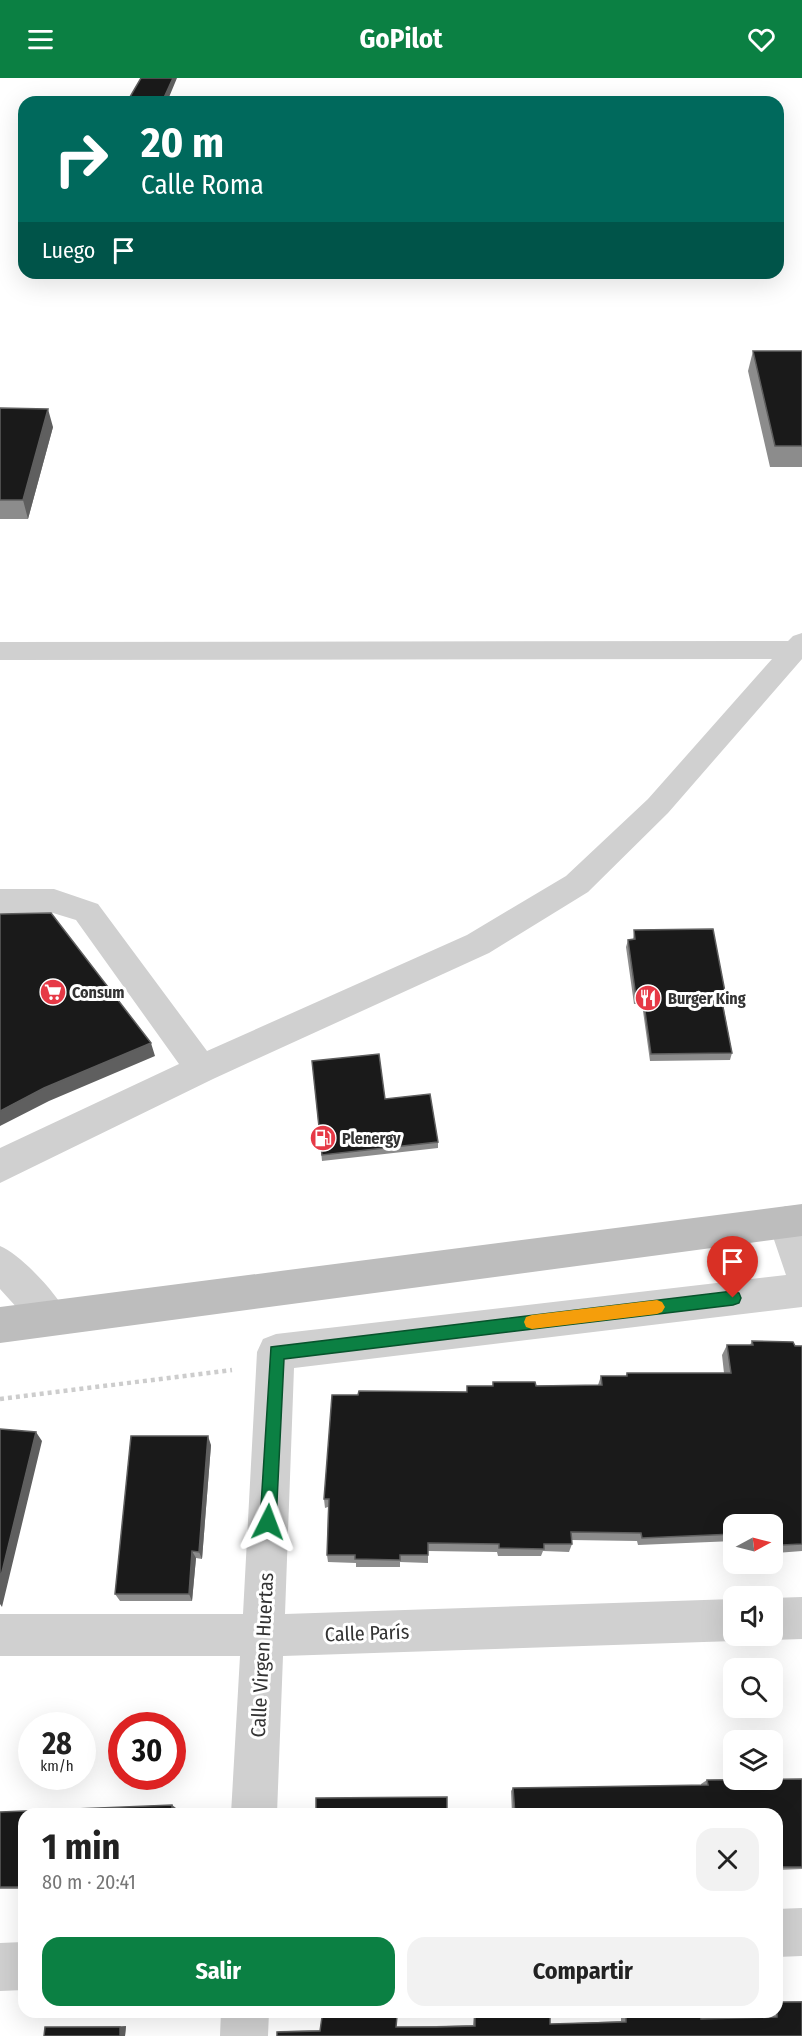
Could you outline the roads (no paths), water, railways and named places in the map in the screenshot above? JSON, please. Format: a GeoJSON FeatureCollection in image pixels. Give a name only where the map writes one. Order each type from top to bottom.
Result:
{"type":"FeatureCollection","features":[{"type":"Feature","properties":{"kind":"street"},"geometry":{"type":"LineString","coordinates":[[0,651],[799,646]]}},
{"type":"Feature","properties":{"kind":"street"},"geometry":{"type":"LineString","coordinates":[[0,1195],[4,1164],[201,1069],[478,944],[577,884],[658,806],[799,646]]}},
{"type":"Feature","properties":{"kind":"street"},"geometry":{"type":"LineString","coordinates":[[0,901],[54,901],[87,912],[201,1069]]}},
{"type":"Feature","properties":{"kind":"street"},"geometry":{"type":"LineString","coordinates":[[0,1325],[794,1221],[802,1271]]}},
{"type":"Feature","properties":{"kind":"street"},"geometry":{"type":"LineString","coordinates":[[0,1263],[51,1318]]}},
{"type":"Feature","properties":{"kind":"street","name":"Calle Virgen Huertas"},"geometry":{"type":"LineString","coordinates":[[254,1808],[276,1359],[802,1290]]}},
{"type":"Feature","properties":{"kind":"street"},"geometry":{"type":"LineString","coordinates":[[783,1619],[802,1618]]}},
{"type":"Feature","properties":{"kind":"street","name":"Calle París"},"geometry":{"type":"LineString","coordinates":[[0,1635],[263,1635],[723,1620]]}},
{"type":"Feature","properties":{"kind":"street"},"geometry":{"type":"LineString","coordinates":[[783,1933],[802,1932]]}},
{"type":"Feature","properties":{"kind":"street"},"geometry":{"type":"LineString","coordinates":[[0,1967],[18,1966]]}},
{"type":"Feature","properties":{"kind":"street"},"geometry":{"type":"LineString","coordinates":[[244,2036],[245,2018]]}},
{"type":"Feature","properties":{"kind":"place","name":"Consum"},"geometry":{"type":"Point","coordinates":[53,992]}},
{"type":"Feature","properties":{"kind":"place","name":"Burger King"},"geometry":{"type":"Point","coordinates":[648,998]}},
{"type":"Feature","properties":{"kind":"place","name":"Plenergy"},"geometry":{"type":"Point","coordinates":[323,1138]}}]}
